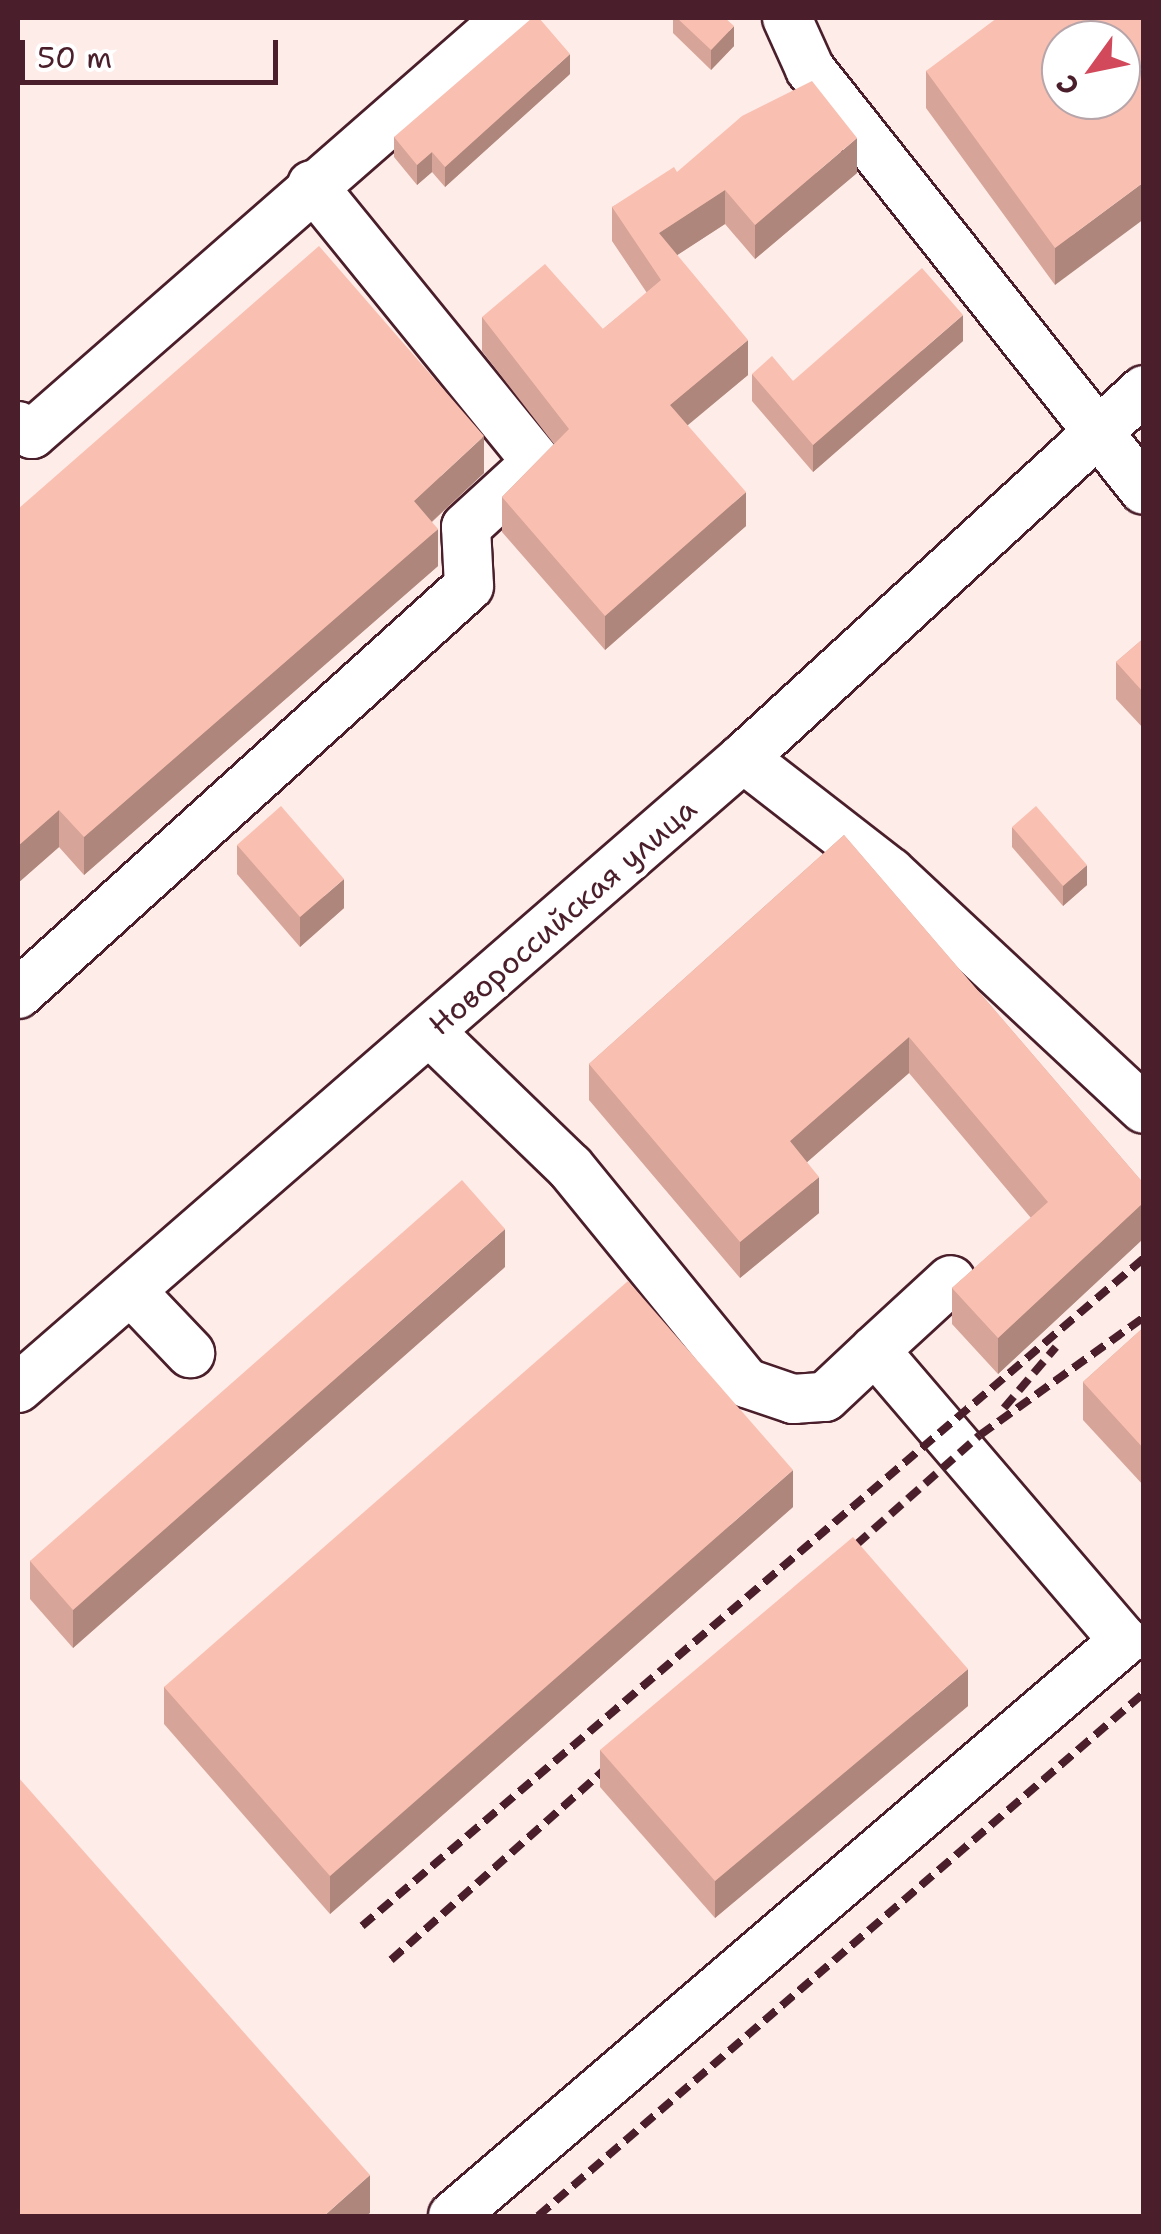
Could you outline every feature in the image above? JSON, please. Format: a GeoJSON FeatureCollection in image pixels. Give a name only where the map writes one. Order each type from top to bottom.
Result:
{"type":"FeatureCollection","features":[{"type":"Feature","properties":{"kind":"street"},"geometry":{"type":"LineString","coordinates":[[18,426],[32,434],[312,185],[508,18]]}},
{"type":"Feature","properties":{"kind":"street"},"geometry":{"type":"LineString","coordinates":[[787,18],[810,69],[1144,490]]}},
{"type":"Feature","properties":{"kind":"street"},"geometry":{"type":"LineString","coordinates":[[18,994],[469,586],[466,527],[537,462],[312,185]]}},
{"type":"Feature","properties":{"kind":"street","name":"Новороссийская улица"},"geometry":{"type":"LineString","coordinates":[[18,1388],[743,758],[1144,390]]}},
{"type":"Feature","properties":{"kind":"street","name":"Новороссийская улица"},"geometry":{"type":"LineString","coordinates":[[1098,432],[1144,404]]}},
{"type":"Feature","properties":{"kind":"street"},"geometry":{"type":"LineString","coordinates":[[743,758],[890,872],[1144,1109]]}},
{"type":"Feature","properties":{"kind":"street"},"geometry":{"type":"LineString","coordinates":[[431,1033],[570,1167],[746,1382],[793,1400],[825,1397],[951,1280]]}},
{"type":"Feature","properties":{"kind":"street"},"geometry":{"type":"LineString","coordinates":[[131,1291],[190,1353]]}},
{"type":"Feature","properties":{"kind":"street"},"geometry":{"type":"LineString","coordinates":[[453,2216],[1124,1640],[874,1350]]}},
{"type":"Feature","properties":{"kind":"shaded area"},"geometry":{"type":"Polygon","coordinates":[[[18,18],[1143,18],[1143,2216],[18,2216],[18,18]]]}},
{"type":"Feature","properties":{"kind":"building"},"geometry":{"type":"Polygon","coordinates":[[[532,18],[539,18],[570,54],[445,167],[432,152],[417,165],[394,137],[532,18]]]}},
{"type":"Feature","properties":{"kind":"building"},"geometry":{"type":"Polygon","coordinates":[[[677,18],[725,18],[734,26],[711,50],[677,18]]]}},
{"type":"Feature","properties":{"kind":"building"},"geometry":{"type":"Polygon","coordinates":[[[997,18],[1144,18],[1144,182],[1055,248],[926,71],[997,18]]]}},
{"type":"Feature","properties":{"kind":"building"},"geometry":{"type":"Polygon","coordinates":[[[812,81],[857,138],[755,225],[725,190],[659,233],[748,340],[670,405],[746,492],[605,616],[502,497],[569,429],[482,317],[545,264],[603,329],[661,280],[612,207],[674,167],[677,172],[742,116],[812,81]]]}},
{"type":"Feature","properties":{"kind":"building"},"geometry":{"type":"Polygon","coordinates":[[[319,246],[484,436],[414,501],[438,529],[84,837],[59,810],[18,846],[18,509],[319,246]]]}},
{"type":"Feature","properties":{"kind":"building"},"geometry":{"type":"Polygon","coordinates":[[[922,268],[963,315],[813,445],[752,374],[772,356],[793,381],[922,268]]]}},
{"type":"Feature","properties":{"kind":"building"},"geometry":{"type":"Polygon","coordinates":[[[1144,638],[1144,693],[1116,662],[1144,638]]]}},
{"type":"Feature","properties":{"kind":"building"},"geometry":{"type":"Polygon","coordinates":[[[281,806],[344,879],[300,917],[237,845],[281,806]]]}},
{"type":"Feature","properties":{"kind":"building"},"geometry":{"type":"Polygon","coordinates":[[[1036,806],[1087,865],[1063,886],[1012,827],[1036,806]]]}},
{"type":"Feature","properties":{"kind":"building"},"geometry":{"type":"Polygon","coordinates":[[[844,835],[1144,1184],[1144,1202],[998,1338],[952,1288],[1048,1202],[909,1037],[790,1141],[819,1177],[740,1242],[589,1064],[844,835]]]}},
{"type":"Feature","properties":{"kind":"building"},"geometry":{"type":"Polygon","coordinates":[[[462,1180],[505,1229],[73,1610],[30,1561],[462,1180]]]}},
{"type":"Feature","properties":{"kind":"building"},"geometry":{"type":"Polygon","coordinates":[[[628,1281],[793,1470],[330,1876],[164,1687],[628,1281]]]}},
{"type":"Feature","properties":{"kind":"building"},"geometry":{"type":"Polygon","coordinates":[[[1144,1327],[1144,1449],[1083,1382],[1144,1327]]]}},
{"type":"Feature","properties":{"kind":"building"},"geometry":{"type":"Polygon","coordinates":[[[853,1537],[968,1669],[715,1881],[600,1750],[853,1537]]]}},
{"type":"Feature","properties":{"kind":"building"},"geometry":{"type":"Polygon","coordinates":[[[18,1777],[370,2175],[324,2216],[18,2216],[18,1777]]]}},
{"type":"Feature","properties":{"kind":"railway"},"geometry":{"type":"LineString","coordinates":[[362,1926],[1144,1258]]}},
{"type":"Feature","properties":{"kind":"railway"},"geometry":{"type":"LineString","coordinates":[[839,1560],[980,1435],[1144,1317]]}},
{"type":"Feature","properties":{"kind":"railway"},"geometry":{"type":"LineString","coordinates":[[1004,1408],[1056,1347]]}},
{"type":"Feature","properties":{"kind":"railway"},"geometry":{"type":"LineString","coordinates":[[538,2216],[1144,1693]]}},
{"type":"Feature","properties":{"kind":"railway"},"geometry":{"type":"LineString","coordinates":[[391,1960],[619,1757]]}}]}
